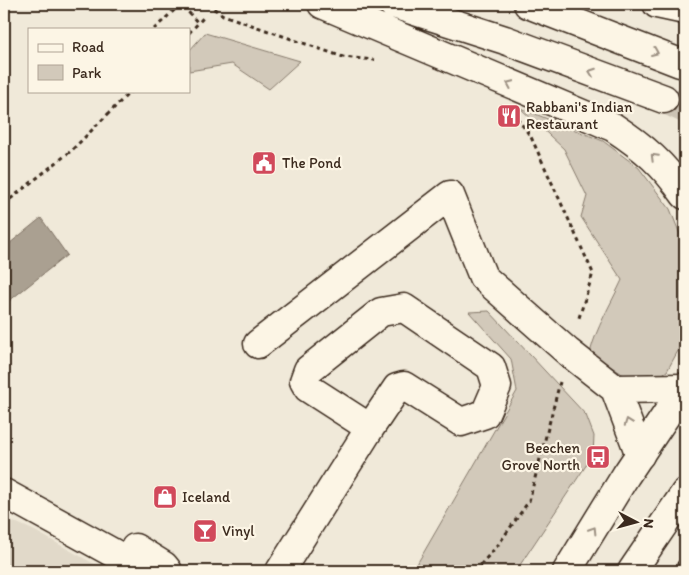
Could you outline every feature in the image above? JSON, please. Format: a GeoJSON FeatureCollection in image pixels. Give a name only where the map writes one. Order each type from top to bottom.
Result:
{"type":"FeatureCollection","features":[{"type":"Feature","properties":{"kind":"main road"},"geometry":{"type":"LineString","coordinates":[[322,4],[613,127],[644,147],[669,172],[685,195]]}},
{"type":"Feature","properties":{"kind":"main road"},"geometry":{"type":"LineString","coordinates":[[393,4],[505,40],[664,99]]}},
{"type":"Feature","properties":{"kind":"main road"},"geometry":{"type":"LineString","coordinates":[[528,4],[680,63]]}},
{"type":"Feature","properties":{"kind":"main road"},"geometry":{"type":"LineString","coordinates":[[657,4],[685,10]]}},
{"type":"Feature","properties":{"kind":"main road"},"geometry":{"type":"LineString","coordinates":[[258,344],[450,195],[483,277],[568,352],[615,389],[640,456]]}},
{"type":"Feature","properties":{"kind":"main road"},"geometry":{"type":"LineString","coordinates":[[280,571],[397,388],[404,386],[461,422],[485,414],[497,386],[491,367],[404,308],[380,312],[308,370],[304,381],[308,388],[370,428]]}},
{"type":"Feature","properties":{"kind":"main road"},"geometry":{"type":"LineString","coordinates":[[615,389],[685,388]]}},
{"type":"Feature","properties":{"kind":"main road"},"geometry":{"type":"LineString","coordinates":[[567,571],[685,388]]}},
{"type":"Feature","properties":{"kind":"main road"},"geometry":{"type":"LineString","coordinates":[[4,492],[146,571]]}},
{"type":"Feature","properties":{"kind":"main road"},"geometry":{"type":"LineString","coordinates":[[632,571],[685,493]]}},
{"type":"Feature","properties":{"kind":"main road"},"geometry":{"type":"LineString","coordinates":[[36,509],[84,516],[164,566],[168,571]]}},
{"type":"Feature","properties":{"kind":"path"},"geometry":{"type":"LineString","coordinates":[[155,28],[181,4],[198,23]]}},
{"type":"Feature","properties":{"kind":"path"},"geometry":{"type":"LineString","coordinates":[[190,31],[203,18]]}},
{"type":"Feature","properties":{"kind":"path"},"geometry":{"type":"LineString","coordinates":[[4,204],[71,151],[129,92]]}},
{"type":"Feature","properties":{"kind":"path"},"geometry":{"type":"LineString","coordinates":[[4,235],[10,200]]}},
{"type":"Feature","properties":{"kind":"path"},"geometry":{"type":"LineString","coordinates":[[476,571],[498,545]]}},
{"type":"Feature","properties":{"kind":"path"},"geometry":{"type":"LineString","coordinates":[[673,571],[685,553]]}},
{"type":"Feature","properties":{"kind":"shaded area"},"geometry":{"type":"Polygon","coordinates":[[[41,218],[67,255],[4,305],[4,248],[41,218]]]}},
{"type":"Feature","properties":{"kind":"shaded area"},"geometry":{"type":"Polygon","coordinates":[[[4,521],[17,523],[33,530],[107,571],[4,571],[4,521]]]}},
{"type":"Feature","properties":{"kind":"green space"},"geometry":{"type":"Polygon","coordinates":[[[205,33],[300,61],[269,89],[232,64],[190,71],[190,50],[205,33]]]}},
{"type":"Feature","properties":{"kind":"green space"},"geometry":{"type":"Polygon","coordinates":[[[520,108],[603,141],[639,168],[670,209],[685,247],[685,338],[667,371],[655,379],[630,379],[590,353],[600,325],[622,280],[581,217],[587,196],[564,149],[520,108]]]}},
{"type":"Feature","properties":{"kind":"green space"},"geometry":{"type":"Polygon","coordinates":[[[489,311],[586,415],[594,436],[593,455],[516,571],[413,571],[517,391],[511,359],[469,312],[489,311]]]}},
{"type":"Feature","properties":{"kind":"tunnel"},"geometry":{"type":"LineString","coordinates":[[664,99],[685,109]]}},
{"type":"Feature","properties":{"kind":"place","name":"Rabbani's Indian Restaurant"},"geometry":{"type":"Point","coordinates":[509,116]}},
{"type":"Feature","properties":{"kind":"place","name":"The Pond"},"geometry":{"type":"Point","coordinates":[264,163]}},
{"type":"Feature","properties":{"kind":"place","name":"Beechen Grove North"},"geometry":{"type":"Point","coordinates":[598,457]}},
{"type":"Feature","properties":{"kind":"place","name":"Iceland"},"geometry":{"type":"Point","coordinates":[165,497]}},
{"type":"Feature","properties":{"kind":"place","name":"Vinyl"},"geometry":{"type":"Point","coordinates":[205,531]}}]}
